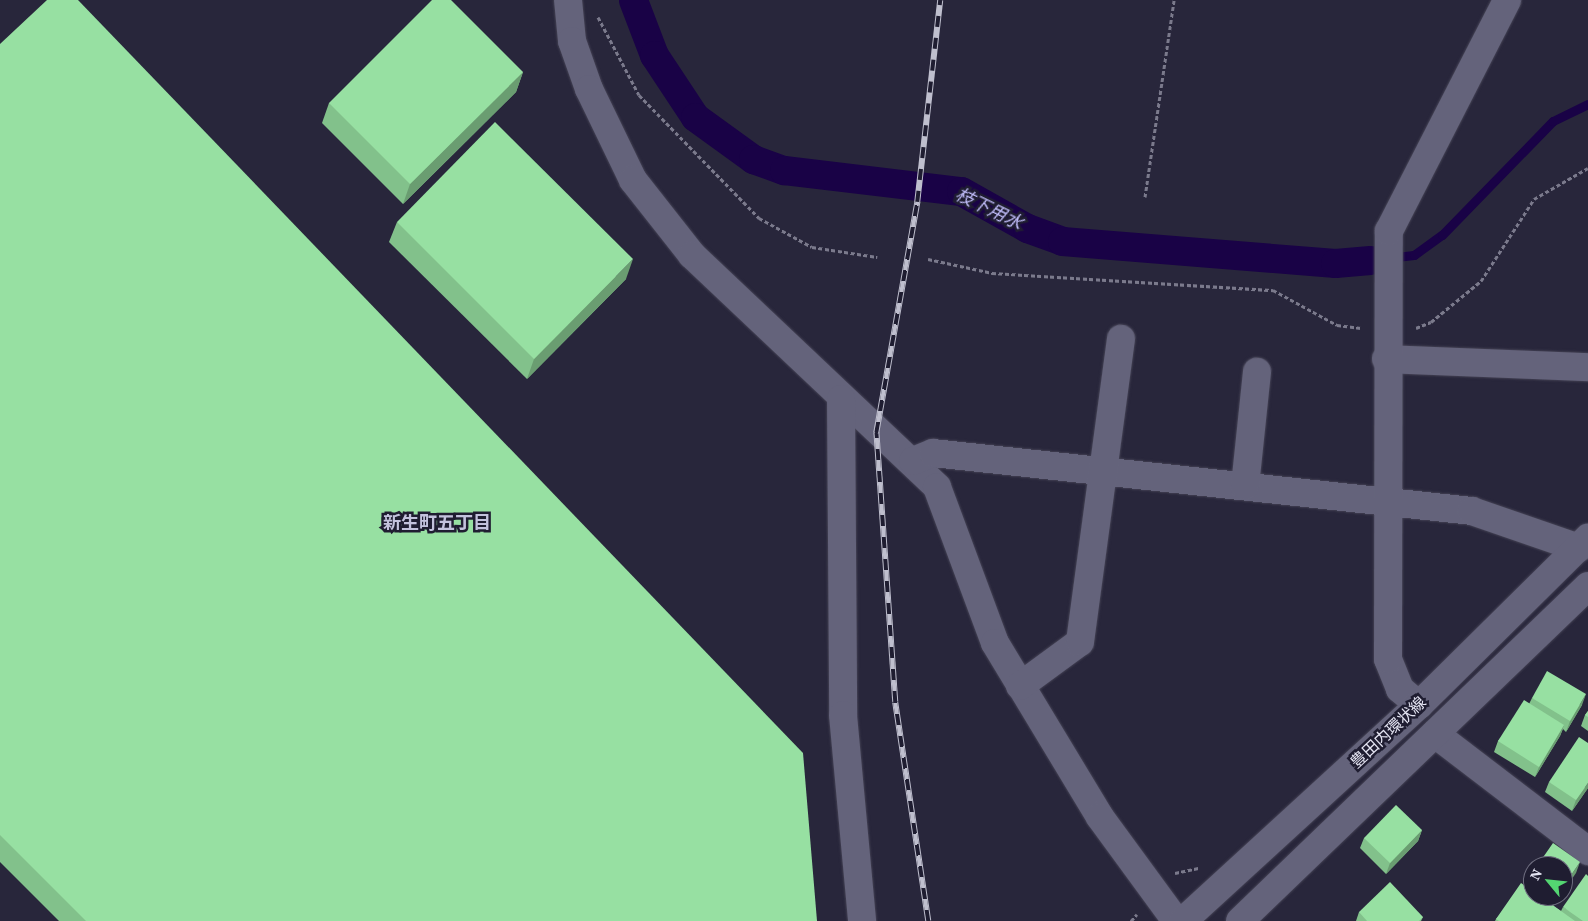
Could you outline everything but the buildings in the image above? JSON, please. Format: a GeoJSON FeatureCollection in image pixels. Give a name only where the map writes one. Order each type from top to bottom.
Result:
{"type":"FeatureCollection","features":[{"type":"Feature","properties":{"kind":"street"},"geometry":{"type":"LineString","coordinates":[[568,0],[572,41],[589,89],[633,180],[658,218],[841,399],[913,461],[937,488],[991,634],[1020,686],[1100,817],[1176,921]]}},
{"type":"Feature","properties":{"kind":"street"},"geometry":{"type":"LineString","coordinates":[[1419,705],[1400,689],[1388,659],[1386,359],[1389,231],[1411,182],[1456,106],[1507,0]]}},
{"type":"Feature","properties":{"kind":"street"},"geometry":{"type":"LineString","coordinates":[[1020,686],[1080,642],[1121,339]]}},
{"type":"Feature","properties":{"kind":"street"},"geometry":{"type":"LineString","coordinates":[[1386,359],[1588,367]]}},
{"type":"Feature","properties":{"kind":"street"},"geometry":{"type":"LineString","coordinates":[[1245,486],[1256,372]]}},
{"type":"Feature","properties":{"kind":"street"},"geometry":{"type":"LineString","coordinates":[[841,399],[845,763],[862,921]]}},
{"type":"Feature","properties":{"kind":"street"},"geometry":{"type":"LineString","coordinates":[[913,461],[933,453],[1472,511],[1583,543]]}},
{"type":"Feature","properties":{"kind":"street","name":"豊田内環状線"},"geometry":{"type":"LineString","coordinates":[[1183,921],[1419,705],[1583,543]]}},
{"type":"Feature","properties":{"kind":"street","name":"豊田内環状線"},"geometry":{"type":"LineString","coordinates":[[1240,921],[1588,586]]}},
{"type":"Feature","properties":{"kind":"street"},"geometry":{"type":"LineString","coordinates":[[1435,734],[1588,851]]}},
{"type":"Feature","properties":{"kind":"path"},"geometry":{"type":"LineString","coordinates":[[1145,197],[1174,0]]}},
{"type":"Feature","properties":{"kind":"path"},"geometry":{"type":"LineString","coordinates":[[594,15],[599,17],[639,95],[759,218],[812,247],[877,256]]}},
{"type":"Feature","properties":{"kind":"path"},"geometry":{"type":"LineString","coordinates":[[928,259],[992,273],[1273,290],[1337,325],[1388,331],[1411,331],[1431,322],[1481,281],[1534,199],[1588,168]]}},
{"type":"Feature","properties":{"kind":"waterway","name":"枝下用水"},"geometry":{"type":"LineString","coordinates":[[633,0],[654,55],[695,117],[753,159],[784,170],[961,191],[1027,228],[1062,241],[1335,263],[1370,260]]}},
{"type":"Feature","properties":{"kind":"waterway"},"geometry":{"type":"LineString","coordinates":[[1370,260],[1414,255],[1442,235],[1553,121],[1588,104]]}},
{"type":"Feature","properties":{"kind":"railway"},"geometry":{"type":"LineString","coordinates":[[928,921],[895,702],[876,433],[917,202],[940,0]]}},
{"type":"Feature","properties":{"kind":"district","name":"新生町五丁目"},"geometry":{"type":"Point","coordinates":[437,523]}}]}
